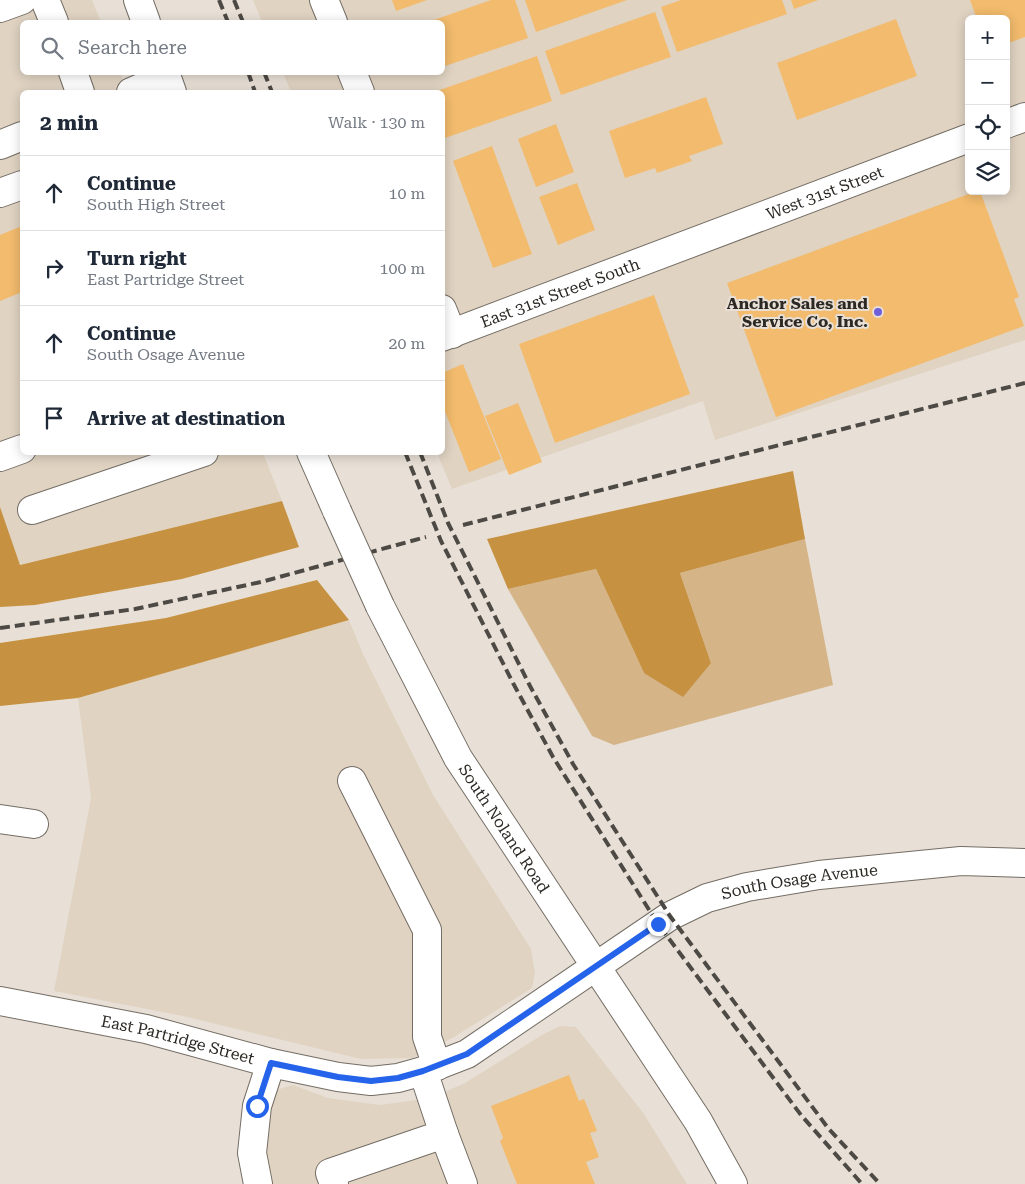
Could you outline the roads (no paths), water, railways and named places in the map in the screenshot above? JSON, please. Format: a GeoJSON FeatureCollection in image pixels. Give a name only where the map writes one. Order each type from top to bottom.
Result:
{"type":"FeatureCollection","features":[{"type":"Feature","properties":{"kind":"street"},"geometry":{"type":"LineString","coordinates":[[0,8],[22,0]]}},
{"type":"Feature","properties":{"kind":"street"},"geometry":{"type":"LineString","coordinates":[[45,0],[53,20]]}},
{"type":"Feature","properties":{"kind":"street"},"geometry":{"type":"LineString","coordinates":[[138,0],[145,20]]}},
{"type":"Feature","properties":{"kind":"street"},"geometry":{"type":"LineString","coordinates":[[324,0],[332,20]]}},
{"type":"Feature","properties":{"kind":"street"},"geometry":{"type":"LineString","coordinates":[[74,75],[79,90]]}},
{"type":"Feature","properties":{"kind":"street"},"geometry":{"type":"LineString","coordinates":[[353,75],[359,90]]}},
{"type":"Feature","properties":{"kind":"street"},"geometry":{"type":"LineString","coordinates":[[138,90],[168,81]]}},
{"type":"Feature","properties":{"kind":"street"},"geometry":{"type":"LineString","coordinates":[[1010,123],[1025,117]]}},
{"type":"Feature","properties":{"kind":"street"},"geometry":{"type":"LineString","coordinates":[[0,145],[20,137]]}},
{"type":"Feature","properties":{"kind":"street","name":"West 31st Street"},"geometry":{"type":"LineString","coordinates":[[679,248],[965,140]]}},
{"type":"Feature","properties":{"kind":"street"},"geometry":{"type":"LineString","coordinates":[[0,194],[20,186]]}},
{"type":"Feature","properties":{"kind":"street","name":"East 31st Street South"},"geometry":{"type":"LineString","coordinates":[[447,336],[679,248]]}},
{"type":"Feature","properties":{"kind":"street"},"geometry":{"type":"LineString","coordinates":[[0,458],[20,450]]}},
{"type":"Feature","properties":{"kind":"street"},"geometry":{"type":"LineString","coordinates":[[32,510],[195,455]]}},
{"type":"Feature","properties":{"kind":"street","name":"South Noland Road"},"geometry":{"type":"LineString","coordinates":[[312,455],[380,606],[458,758],[594,968],[698,1121],[733,1184]]}},
{"type":"Feature","properties":{"kind":"street"},"geometry":{"type":"LineString","coordinates":[[352,781],[427,930],[427,1037],[430,1068],[444,1134],[463,1184]]}},
{"type":"Feature","properties":{"kind":"street"},"geometry":{"type":"LineString","coordinates":[[0,819],[34,824]]}},
{"type":"Feature","properties":{"kind":"street","name":"South Osage Avenue"},"geometry":{"type":"LineString","coordinates":[[594,968],[670,916],[707,898],[747,888],[819,875],[961,861],[1025,863]]}},
{"type":"Feature","properties":{"kind":"street","name":"East Partridge Street"},"geometry":{"type":"LineString","coordinates":[[0,1002],[146,1029],[271,1063],[338,1077],[371,1081],[398,1078],[467,1054],[594,968]]}},
{"type":"Feature","properties":{"kind":"street"},"geometry":{"type":"LineString","coordinates":[[258,1184],[252,1153],[257,1106],[271,1063]]}},
{"type":"Feature","properties":{"kind":"street"},"geometry":{"type":"LineString","coordinates":[[334,1184],[330,1173],[444,1134]]}},
{"type":"Feature","properties":{"kind":"railway"},"geometry":{"type":"LineString","coordinates":[[219,0],[227,20]]}},
{"type":"Feature","properties":{"kind":"railway"},"geometry":{"type":"LineString","coordinates":[[234,0],[242,20]]}},
{"type":"Feature","properties":{"kind":"railway"},"geometry":{"type":"LineString","coordinates":[[249,75],[254,90]]}},
{"type":"Feature","properties":{"kind":"railway"},"geometry":{"type":"LineString","coordinates":[[265,75],[271,90]]}},
{"type":"Feature","properties":{"kind":"railway"},"geometry":{"type":"LineString","coordinates":[[463,525],[1025,383]]}},
{"type":"Feature","properties":{"kind":"railway"},"geometry":{"type":"LineString","coordinates":[[406,455],[441,541],[553,757],[658,924],[801,1115],[862,1184]]}},
{"type":"Feature","properties":{"kind":"railway"},"geometry":{"type":"LineString","coordinates":[[421,455],[448,523],[530,686],[573,764],[670,916],[828,1128],[880,1184]]}},
{"type":"Feature","properties":{"kind":"railway"},"geometry":{"type":"LineString","coordinates":[[0,628],[135,609],[261,582],[426,537]]}},
{"type":"Feature","properties":{"kind":"place","name":"Anchor Sales and Service Co, Inc."},"geometry":{"type":"Point","coordinates":[878,312]}}]}
